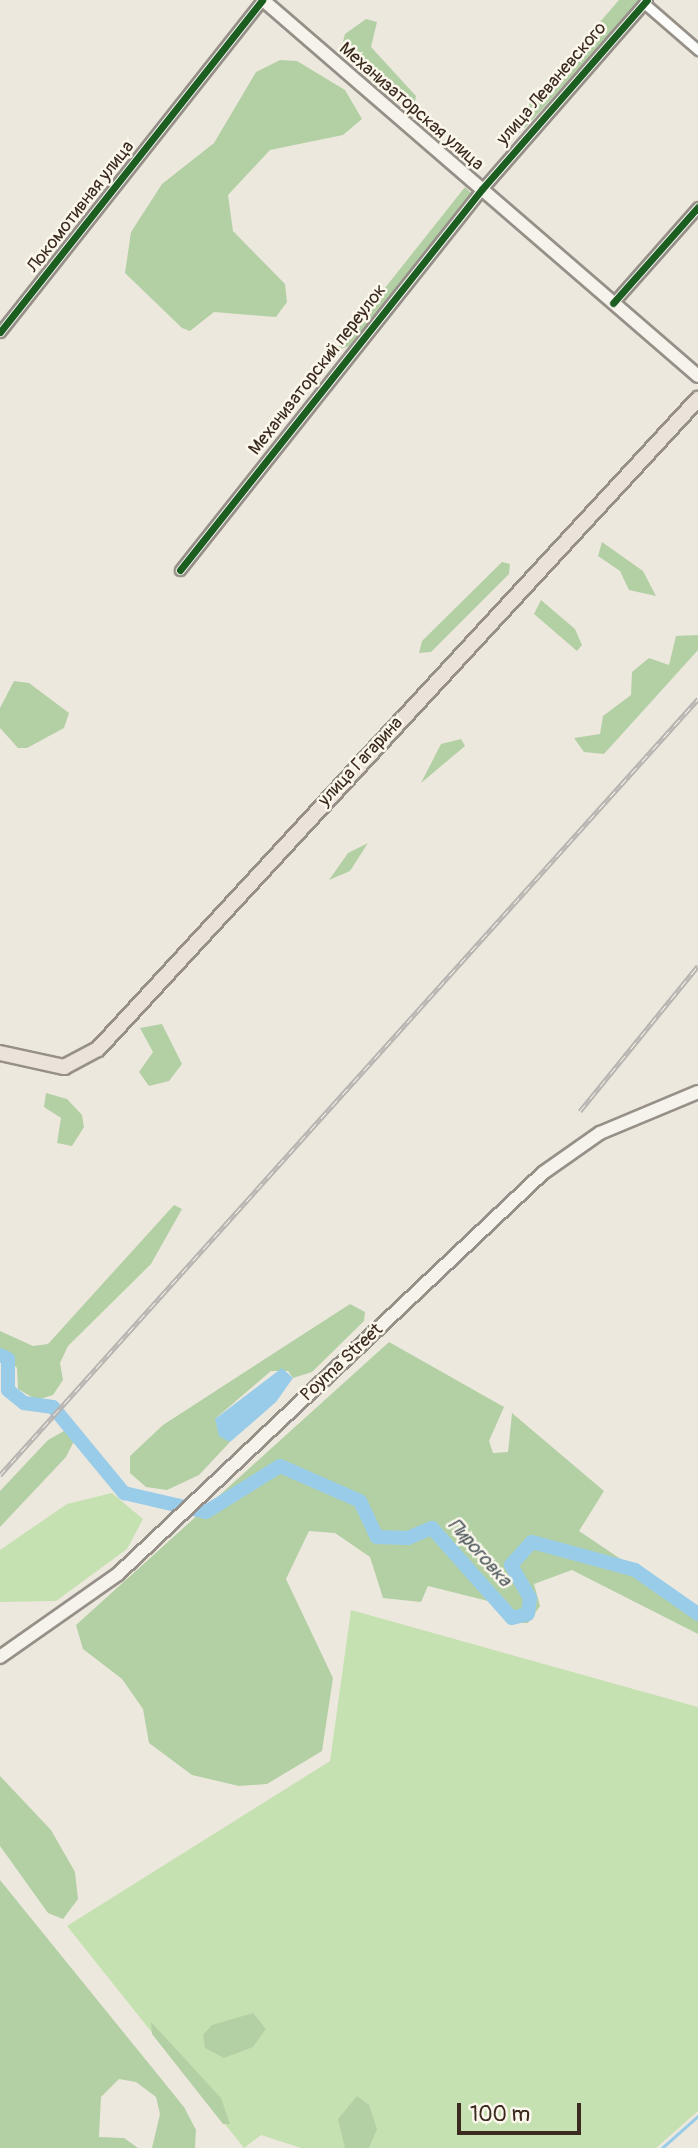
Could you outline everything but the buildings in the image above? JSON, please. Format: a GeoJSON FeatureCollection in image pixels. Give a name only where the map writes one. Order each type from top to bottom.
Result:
{"type":"FeatureCollection","features":[{"type":"Feature","properties":{"kind":"main road","name":"Механизаторская улица"},"geometry":{"type":"LineString","coordinates":[[262,0],[698,376]]}},
{"type":"Feature","properties":{"kind":"main road","name":"улица Гагарина"},"geometry":{"type":"LineString","coordinates":[[0,1053],[64,1067],[97,1049],[698,399]]}},
{"type":"Feature","properties":{"kind":"main road","name":"Poyma Street"},"geometry":{"type":"LineString","coordinates":[[0,1657],[118,1574],[543,1173],[600,1133],[698,1092]]}},
{"type":"Feature","properties":{"kind":"street","name":"Локомотивная улица"},"geometry":{"type":"LineString","coordinates":[[0,332],[262,0]]}},
{"type":"Feature","properties":{"kind":"street","name":"улица Леваневского"},"geometry":{"type":"LineString","coordinates":[[482,189],[645,1]]}},
{"type":"Feature","properties":{"kind":"street"},"geometry":{"type":"LineString","coordinates":[[645,1],[698,50]]}},
{"type":"Feature","properties":{"kind":"street","name":"Механизаторский переулок"},"geometry":{"type":"LineString","coordinates":[[180,570],[482,189]]}},
{"type":"Feature","properties":{"kind":"street"},"geometry":{"type":"LineString","coordinates":[[613,303],[698,208]]}},
{"type":"Feature","properties":{"kind":"green space"},"geometry":{"type":"Polygon","coordinates":[[[619,0],[641,0],[525,128],[516,119],[619,0]]]}},
{"type":"Feature","properties":{"kind":"green space"},"geometry":{"type":"Polygon","coordinates":[[[366,19],[377,22],[371,47],[416,96],[413,111],[341,50],[345,34],[366,19]]]}},
{"type":"Feature","properties":{"kind":"green space"},"geometry":{"type":"Polygon","coordinates":[[[280,60],[297,61],[345,90],[362,119],[343,135],[270,150],[228,195],[233,231],[285,284],[287,302],[276,317],[214,312],[190,331],[182,328],[125,273],[131,232],[162,184],[214,143],[256,72],[280,60]]]}},
{"type":"Feature","properties":{"kind":"green space"},"geometry":{"type":"Polygon","coordinates":[[[465,187],[474,196],[349,346],[335,351],[465,187]]]}},
{"type":"Feature","properties":{"kind":"green space"},"geometry":{"type":"Polygon","coordinates":[[[602,542],[643,571],[656,596],[629,590],[620,571],[598,556],[602,542]]]}},
{"type":"Feature","properties":{"kind":"green space"},"geometry":{"type":"Polygon","coordinates":[[[502,562],[510,564],[509,574],[431,652],[419,653],[422,641],[502,562]]]}},
{"type":"Feature","properties":{"kind":"green space"},"geometry":{"type":"Polygon","coordinates":[[[541,600],[575,629],[582,645],[577,651],[534,614],[541,600]]]}},
{"type":"Feature","properties":{"kind":"green space"},"geometry":{"type":"Polygon","coordinates":[[[698,635],[698,650],[604,754],[584,752],[574,738],[600,734],[603,716],[631,695],[632,672],[649,658],[669,665],[676,636],[698,635]]]}},
{"type":"Feature","properties":{"kind":"green space"},"geometry":{"type":"Polygon","coordinates":[[[14,681],[29,683],[69,713],[64,728],[27,748],[18,748],[0,728],[0,708],[14,681]]]}},
{"type":"Feature","properties":{"kind":"green space"},"geometry":{"type":"Polygon","coordinates":[[[461,739],[465,746],[421,783],[441,744],[461,739]]]}},
{"type":"Feature","properties":{"kind":"green space"},"geometry":{"type":"Polygon","coordinates":[[[368,843],[350,871],[329,880],[348,853],[368,843]]]}},
{"type":"Feature","properties":{"kind":"green space"},"geometry":{"type":"Polygon","coordinates":[[[162,1024],[182,1064],[169,1081],[149,1086],[139,1072],[153,1052],[140,1028],[162,1024]]]}},
{"type":"Feature","properties":{"kind":"green space"},"geometry":{"type":"Polygon","coordinates":[[[46,1093],[67,1099],[82,1115],[84,1127],[72,1146],[57,1143],[61,1118],[44,1107],[46,1093]]]}},
{"type":"Feature","properties":{"kind":"green space"},"geometry":{"type":"Polygon","coordinates":[[[174,1205],[182,1209],[151,1264],[68,1346],[60,1363],[63,1380],[53,1395],[37,1400],[18,1389],[17,1368],[0,1349],[0,1331],[33,1346],[48,1344],[174,1205]]]}},
{"type":"Feature","properties":{"kind":"green space"},"geometry":{"type":"Polygon","coordinates":[[[350,1304],[365,1312],[364,1321],[312,1372],[293,1378],[288,1371],[271,1371],[215,1419],[230,1442],[199,1475],[167,1490],[146,1487],[130,1473],[130,1456],[163,1425],[350,1304]]]}},
{"type":"Feature","properties":{"kind":"green space"},"geometry":{"type":"Polygon","coordinates":[[[389,1342],[504,1407],[489,1441],[493,1453],[508,1452],[512,1413],[604,1491],[579,1531],[698,1611],[698,1634],[572,1570],[534,1584],[540,1606],[528,1623],[508,1623],[496,1603],[428,1586],[421,1602],[383,1598],[370,1557],[335,1533],[309,1531],[286,1579],[333,1678],[322,1751],[267,1784],[239,1786],[192,1775],[149,1743],[143,1709],[122,1679],[83,1649],[76,1625],[389,1342]]]}},
{"type":"Feature","properties":{"kind":"green space"},"geometry":{"type":"Polygon","coordinates":[[[64,1431],[75,1439],[66,1457],[0,1527],[0,1491],[48,1440],[64,1431]]]}},
{"type":"Feature","properties":{"kind":"green space"},"geometry":{"type":"Polygon","coordinates":[[[112,1493],[143,1519],[127,1549],[56,1601],[0,1602],[0,1550],[67,1504],[112,1493]]]}},
{"type":"Feature","properties":{"kind":"green space"},"geometry":{"type":"Polygon","coordinates":[[[351,1610],[698,1707],[698,2111],[656,2148],[301,2148],[261,2135],[244,2148],[67,1926],[330,1761],[351,1610]]]}},
{"type":"Feature","properties":{"kind":"green space"},"geometry":{"type":"Polygon","coordinates":[[[0,1776],[51,1830],[75,1872],[78,1899],[63,1919],[48,1913],[0,1846],[0,1776]]]}},
{"type":"Feature","properties":{"kind":"green space"},"geometry":{"type":"Polygon","coordinates":[[[0,1880],[184,2107],[196,2130],[195,2148],[152,2148],[160,2114],[156,2097],[136,2082],[119,2079],[101,2097],[99,2137],[124,2138],[138,2148],[0,2148],[0,1880]]]}},
{"type":"Feature","properties":{"kind":"green space"},"geometry":{"type":"Polygon","coordinates":[[[253,2013],[266,2029],[253,2047],[224,2058],[205,2048],[203,2035],[212,2025],[253,2013]]]}},
{"type":"Feature","properties":{"kind":"green space"},"geometry":{"type":"Polygon","coordinates":[[[151,2022],[221,2098],[230,2124],[223,2124],[152,2034],[151,2022]]]}},
{"type":"Feature","properties":{"kind":"green space"},"geometry":{"type":"Polygon","coordinates":[[[357,2096],[369,2105],[377,2129],[369,2148],[345,2148],[338,2119],[357,2096]]]}},
{"type":"Feature","properties":{"kind":"water"},"geometry":{"type":"Polygon","coordinates":[[[282,1368],[293,1378],[276,1402],[230,1442],[219,1436],[215,1419],[282,1368]]]}},
{"type":"Feature","properties":{"kind":"waterway","name":"Пироговка"},"geometry":{"type":"LineString","coordinates":[[0,1355],[8,1359],[8,1390],[24,1403],[53,1407],[124,1493],[206,1512],[280,1466],[360,1501],[377,1537],[408,1538],[432,1528],[512,1618],[528,1614],[530,1598],[511,1565],[532,1542],[635,1570],[698,1614]]}},
{"type":"Feature","properties":{"kind":"waterway"},"geometry":{"type":"LineString","coordinates":[[662,2148],[698,2116]]}},
{"type":"Feature","properties":{"kind":"railway"},"geometry":{"type":"LineString","coordinates":[[0,1475],[698,699]]}},
{"type":"Feature","properties":{"kind":"railway"},"geometry":{"type":"LineString","coordinates":[[580,1111],[698,966]]}},
{"type":"Feature","properties":{"kind":"cycle path"},"geometry":{"type":"LineString","coordinates":[[0,332],[262,0]]}},
{"type":"Feature","properties":{"kind":"cycle path"},"geometry":{"type":"LineString","coordinates":[[180,570],[482,189],[647,0]]}},
{"type":"Feature","properties":{"kind":"cycle path"},"geometry":{"type":"LineString","coordinates":[[613,303],[698,207]]}}]}
